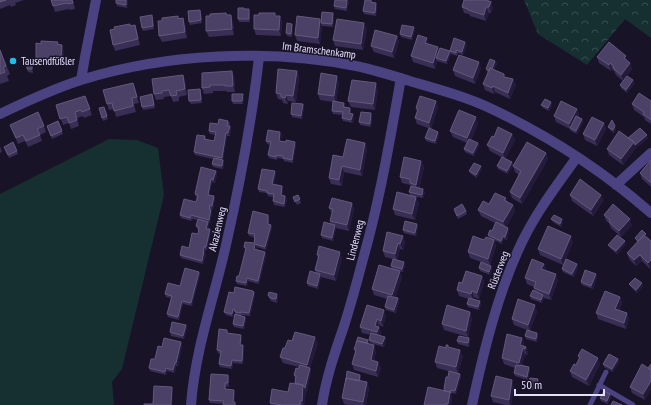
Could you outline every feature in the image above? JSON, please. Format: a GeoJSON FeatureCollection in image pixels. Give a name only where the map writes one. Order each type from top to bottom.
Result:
{"type":"FeatureCollection","features":[{"type":"Feature","properties":{"kind":"street"},"geometry":{"type":"LineString","coordinates":[[81,80],[96,0]]}},
{"type":"Feature","properties":{"kind":"street","name":"Im Bramschenkamp"},"geometry":{"type":"LineString","coordinates":[[0,114],[32,99],[81,80],[140,66],[210,57],[259,56],[310,59],[356,66],[401,78],[443,90],[495,110],[537,132],[598,170],[651,213]]}},
{"type":"Feature","properties":{"kind":"street","name":"Akazienweg"},"geometry":{"type":"LineString","coordinates":[[191,405],[203,333],[226,246],[238,193],[253,110],[259,56]]}},
{"type":"Feature","properties":{"kind":"street","name":"Lindenweg"},"geometry":{"type":"LineString","coordinates":[[322,405],[324,390],[333,356],[344,326],[364,258],[384,171],[401,78]]}},
{"type":"Feature","properties":{"kind":"street"},"geometry":{"type":"LineString","coordinates":[[616,185],[651,153]]}},
{"type":"Feature","properties":{"kind":"street","name":"Rüsterweg"},"geometry":{"type":"LineString","coordinates":[[472,405],[492,325],[507,275],[522,241],[539,211],[577,157]]}},
{"type":"Feature","properties":{"kind":"lane"},"geometry":{"type":"LineString","coordinates":[[590,405],[606,372]]}},
{"type":"Feature","properties":{"kind":"lane"},"geometry":{"type":"LineString","coordinates":[[599,385],[633,405]]}},
{"type":"Feature","properties":{"kind":"green space"},"geometry":{"type":"Polygon","coordinates":[[[524,0],[651,0],[651,38],[625,19],[587,65],[538,34],[524,0]]]}},
{"type":"Feature","properties":{"kind":"green space"},"geometry":{"type":"Polygon","coordinates":[[[109,139],[137,140],[158,148],[164,195],[122,369],[112,382],[114,405],[0,405],[0,194],[109,139]]]}},
{"type":"Feature","properties":{"kind":"building"},"geometry":{"type":"Polygon","coordinates":[[[51,0],[72,0],[73,3],[53,6],[51,0]]]}},
{"type":"Feature","properties":{"kind":"building"},"geometry":{"type":"Polygon","coordinates":[[[116,0],[126,0],[126,5],[116,3],[116,0]]]}},
{"type":"Feature","properties":{"kind":"building"},"geometry":{"type":"Polygon","coordinates":[[[335,0],[347,0],[346,8],[334,6],[335,0]]]}},
{"type":"Feature","properties":{"kind":"building"},"geometry":{"type":"Polygon","coordinates":[[[365,0],[371,0],[371,2],[376,3],[375,13],[363,11],[365,0]]]}},
{"type":"Feature","properties":{"kind":"building"},"geometry":{"type":"Polygon","coordinates":[[[464,0],[488,0],[491,2],[489,7],[486,7],[484,15],[462,7],[464,0]]]}},
{"type":"Feature","properties":{"kind":"building"},"geometry":{"type":"Polygon","coordinates":[[[238,8],[249,9],[249,19],[238,19],[238,8]]]}},
{"type":"Feature","properties":{"kind":"building"},"geometry":{"type":"Polygon","coordinates":[[[200,10],[201,20],[189,22],[188,11],[200,10]]]}},
{"type":"Feature","properties":{"kind":"building"},"geometry":{"type":"Polygon","coordinates":[[[322,12],[333,13],[332,24],[321,23],[322,12]]]}},
{"type":"Feature","properties":{"kind":"building"},"geometry":{"type":"Polygon","coordinates":[[[226,13],[227,15],[231,15],[232,29],[206,31],[206,16],[210,16],[210,14],[226,13]]]}},
{"type":"Feature","properties":{"kind":"building"},"geometry":{"type":"Polygon","coordinates":[[[259,13],[275,13],[275,16],[280,16],[279,30],[254,29],[254,15],[259,15],[259,13]]]}},
{"type":"Feature","properties":{"kind":"building"},"geometry":{"type":"Polygon","coordinates":[[[152,15],[153,26],[142,28],[140,17],[152,15]]]}},
{"type":"Feature","properties":{"kind":"building"},"geometry":{"type":"Polygon","coordinates":[[[178,16],[178,19],[183,18],[185,32],[159,36],[158,21],[162,21],[162,18],[178,16]]]}},
{"type":"Feature","properties":{"kind":"building"},"geometry":{"type":"Polygon","coordinates":[[[297,16],[320,19],[318,38],[295,35],[297,16]]]}},
{"type":"Feature","properties":{"kind":"building"},"geometry":{"type":"Polygon","coordinates":[[[337,19],[364,23],[361,44],[333,40],[337,19]]]}},
{"type":"Feature","properties":{"kind":"building"},"geometry":{"type":"Polygon","coordinates":[[[287,23],[292,24],[291,34],[286,33],[287,23]]]}},
{"type":"Feature","properties":{"kind":"building"},"geometry":{"type":"Polygon","coordinates":[[[130,24],[130,26],[135,25],[138,39],[113,45],[110,30],[115,29],[114,27],[130,24]]]}},
{"type":"Feature","properties":{"kind":"building"},"geometry":{"type":"Polygon","coordinates":[[[402,25],[414,27],[411,37],[400,34],[402,25]]]}},
{"type":"Feature","properties":{"kind":"building"},"geometry":{"type":"Polygon","coordinates":[[[375,30],[397,36],[392,52],[371,46],[375,30]]]}},
{"type":"Feature","properties":{"kind":"building"},"geometry":{"type":"Polygon","coordinates":[[[418,35],[427,38],[425,43],[438,47],[433,63],[411,56],[418,35]]]}},
{"type":"Feature","properties":{"kind":"building"},"geometry":{"type":"Polygon","coordinates":[[[454,38],[465,42],[462,52],[456,50],[456,53],[450,51],[454,38]]]}},
{"type":"Feature","properties":{"kind":"building"},"geometry":{"type":"Polygon","coordinates":[[[41,41],[58,42],[57,44],[62,45],[61,59],[36,58],[36,43],[41,44],[41,41]]]}},
{"type":"Feature","properties":{"kind":"building"},"geometry":{"type":"Polygon","coordinates":[[[609,42],[626,56],[624,58],[630,63],[621,75],[614,69],[613,65],[610,63],[609,65],[597,57],[609,42]]]}},
{"type":"Feature","properties":{"kind":"building"},"geometry":{"type":"Polygon","coordinates":[[[440,48],[450,51],[446,61],[436,58],[440,48]]]}},
{"type":"Feature","properties":{"kind":"building"},"geometry":{"type":"Polygon","coordinates":[[[0,50],[6,66],[3,67],[5,72],[0,74],[0,50]]]}},
{"type":"Feature","properties":{"kind":"building"},"geometry":{"type":"Polygon","coordinates":[[[459,55],[479,62],[473,78],[453,70],[459,55]]]}},
{"type":"Feature","properties":{"kind":"building"},"geometry":{"type":"Polygon","coordinates":[[[27,59],[32,59],[32,69],[27,69],[27,59]]]}},
{"type":"Feature","properties":{"kind":"building"},"geometry":{"type":"Polygon","coordinates":[[[490,59],[495,61],[492,69],[490,68],[489,71],[486,69],[490,59]]]}},
{"type":"Feature","properties":{"kind":"building"},"geometry":{"type":"Polygon","coordinates":[[[490,68],[504,74],[504,77],[513,79],[508,93],[493,86],[492,88],[483,84],[490,68]]]}},
{"type":"Feature","properties":{"kind":"building"},"geometry":{"type":"Polygon","coordinates":[[[278,69],[297,71],[293,96],[286,95],[285,98],[281,97],[281,94],[276,93],[278,69]]]}},
{"type":"Feature","properties":{"kind":"building"},"geometry":{"type":"Polygon","coordinates":[[[232,71],[233,86],[210,85],[210,87],[202,88],[202,73],[232,71]]]}},
{"type":"Feature","properties":{"kind":"building"},"geometry":{"type":"Polygon","coordinates":[[[321,73],[337,76],[334,96],[318,94],[321,73]]]}},
{"type":"Feature","properties":{"kind":"building"},"geometry":{"type":"Polygon","coordinates":[[[183,75],[185,89],[176,91],[177,95],[171,96],[169,90],[154,94],[152,79],[183,75]]]}},
{"type":"Feature","properties":{"kind":"building"},"geometry":{"type":"Polygon","coordinates":[[[627,76],[633,80],[626,90],[620,85],[627,76]]]}},
{"type":"Feature","properties":{"kind":"building"},"geometry":{"type":"Polygon","coordinates":[[[352,80],[376,83],[373,104],[348,101],[352,80]]]}},
{"type":"Feature","properties":{"kind":"building"},"geometry":{"type":"Polygon","coordinates":[[[133,83],[137,97],[132,98],[133,106],[114,111],[112,103],[107,104],[103,90],[133,83]]]}},
{"type":"Feature","properties":{"kind":"building"},"geometry":{"type":"Polygon","coordinates":[[[200,89],[201,100],[189,101],[188,90],[200,89]]]}},
{"type":"Feature","properties":{"kind":"building"},"geometry":{"type":"Polygon","coordinates":[[[639,93],[651,101],[651,120],[643,114],[644,112],[632,104],[639,93]]]}},
{"type":"Feature","properties":{"kind":"building"},"geometry":{"type":"Polygon","coordinates":[[[152,94],[154,105],[142,107],[140,97],[152,94]]]}},
{"type":"Feature","properties":{"kind":"building"},"geometry":{"type":"Polygon","coordinates":[[[232,94],[243,94],[242,101],[232,101],[232,94]]]}},
{"type":"Feature","properties":{"kind":"building"},"geometry":{"type":"Polygon","coordinates":[[[85,96],[90,109],[82,112],[81,110],[75,112],[77,120],[69,123],[67,117],[60,119],[56,105],[85,96]]]}},
{"type":"Feature","properties":{"kind":"building"},"geometry":{"type":"Polygon","coordinates":[[[420,96],[436,101],[429,123],[415,118],[418,109],[416,108],[420,96]]]}},
{"type":"Feature","properties":{"kind":"building"},"geometry":{"type":"Polygon","coordinates":[[[545,99],[551,102],[548,108],[541,105],[545,99]]]}},
{"type":"Feature","properties":{"kind":"building"},"geometry":{"type":"Polygon","coordinates":[[[333,101],[344,103],[343,107],[350,108],[349,113],[353,114],[351,120],[342,118],[343,112],[332,111],[333,101]]]}},
{"type":"Feature","properties":{"kind":"building"},"geometry":{"type":"Polygon","coordinates":[[[561,101],[577,109],[569,124],[554,116],[561,101]]]}},
{"type":"Feature","properties":{"kind":"building"},"geometry":{"type":"Polygon","coordinates":[[[292,103],[303,104],[301,116],[291,114],[292,103]]]}},
{"type":"Feature","properties":{"kind":"building"},"geometry":{"type":"Polygon","coordinates":[[[104,107],[107,116],[102,118],[99,108],[104,107]]]}},
{"type":"Feature","properties":{"kind":"building"},"geometry":{"type":"Polygon","coordinates":[[[459,110],[476,117],[467,138],[450,131],[459,110]]]}},
{"type":"Feature","properties":{"kind":"building"},"geometry":{"type":"Polygon","coordinates":[[[38,112],[44,126],[37,129],[40,135],[26,141],[23,135],[16,138],[10,125],[38,112]]]}},
{"type":"Feature","properties":{"kind":"building"},"geometry":{"type":"Polygon","coordinates":[[[361,112],[371,113],[370,124],[359,122],[361,112]]]}},
{"type":"Feature","properties":{"kind":"building"},"geometry":{"type":"Polygon","coordinates":[[[576,116],[582,119],[576,131],[570,128],[576,116]]]}},
{"type":"Feature","properties":{"kind":"building"},"geometry":{"type":"Polygon","coordinates":[[[592,117],[604,123],[595,140],[583,134],[592,117]]]}},
{"type":"Feature","properties":{"kind":"building"},"geometry":{"type":"Polygon","coordinates":[[[219,119],[228,121],[227,126],[230,126],[228,133],[226,133],[222,158],[194,152],[197,135],[205,136],[204,139],[214,141],[216,132],[209,131],[210,123],[218,124],[219,119]]]}},
{"type":"Feature","properties":{"kind":"building"},"geometry":{"type":"Polygon","coordinates":[[[612,120],[615,126],[613,130],[608,127],[612,120]]]}},
{"type":"Feature","properties":{"kind":"building"},"geometry":{"type":"Polygon","coordinates":[[[58,121],[62,131],[51,136],[47,126],[58,121]]]}},
{"type":"Feature","properties":{"kind":"building"},"geometry":{"type":"Polygon","coordinates":[[[498,127],[512,134],[503,153],[487,145],[492,136],[494,137],[498,127]]]}},
{"type":"Feature","properties":{"kind":"building"},"geometry":{"type":"Polygon","coordinates":[[[429,128],[438,132],[435,141],[425,138],[429,128]]]}},
{"type":"Feature","properties":{"kind":"building"},"geometry":{"type":"Polygon","coordinates":[[[640,128],[647,135],[635,145],[634,142],[628,138],[640,128]]]}},
{"type":"Feature","properties":{"kind":"building"},"geometry":{"type":"Polygon","coordinates":[[[268,130],[280,132],[279,141],[286,142],[286,140],[295,142],[292,160],[283,158],[283,156],[276,155],[276,157],[268,155],[271,142],[266,141],[268,130]]]}},
{"type":"Feature","properties":{"kind":"building"},"geometry":{"type":"Polygon","coordinates":[[[619,131],[634,142],[621,159],[607,149],[619,131]]]}},
{"type":"Feature","properties":{"kind":"building"},"geometry":{"type":"Polygon","coordinates":[[[347,139],[365,143],[360,170],[342,166],[339,180],[329,178],[333,155],[343,157],[347,139]]]}},
{"type":"Feature","properties":{"kind":"building"},"geometry":{"type":"Polygon","coordinates":[[[469,139],[478,143],[473,153],[464,149],[469,139]]]}},
{"type":"Feature","properties":{"kind":"building"},"geometry":{"type":"Polygon","coordinates":[[[13,142],[17,151],[8,155],[4,147],[13,142]]]}},
{"type":"Feature","properties":{"kind":"building"},"geometry":{"type":"Polygon","coordinates":[[[527,142],[546,153],[520,198],[510,192],[521,171],[513,166],[527,142]]]}},
{"type":"Feature","properties":{"kind":"building"},"geometry":{"type":"Polygon","coordinates":[[[404,157],[421,161],[416,185],[410,183],[410,179],[400,177],[404,157]]]}},
{"type":"Feature","properties":{"kind":"building"},"geometry":{"type":"Polygon","coordinates":[[[502,157],[512,162],[507,171],[497,166],[502,157]]]}},
{"type":"Feature","properties":{"kind":"building"},"geometry":{"type":"Polygon","coordinates":[[[214,158],[223,160],[222,166],[212,164],[214,158]]]}},
{"type":"Feature","properties":{"kind":"building"},"geometry":{"type":"Polygon","coordinates":[[[651,160],[651,183],[640,173],[651,160]]]}},
{"type":"Feature","properties":{"kind":"building"},"geometry":{"type":"Polygon","coordinates":[[[474,163],[481,166],[476,175],[469,171],[474,163]]]}},
{"type":"Feature","properties":{"kind":"building"},"geometry":{"type":"Polygon","coordinates":[[[201,167],[216,171],[213,180],[211,179],[208,195],[214,196],[212,206],[210,205],[209,209],[211,209],[209,220],[191,215],[190,218],[180,215],[184,199],[196,202],[198,195],[195,194],[201,167]]]}},
{"type":"Feature","properties":{"kind":"building"},"geometry":{"type":"Polygon","coordinates":[[[262,169],[275,171],[272,184],[282,186],[281,195],[285,196],[284,204],[273,201],[274,194],[258,189],[262,169]]]}},
{"type":"Feature","properties":{"kind":"building"},"geometry":{"type":"Polygon","coordinates":[[[580,179],[601,195],[591,210],[570,195],[580,179]]]}},
{"type":"Feature","properties":{"kind":"building"},"geometry":{"type":"Polygon","coordinates":[[[411,186],[423,189],[422,195],[409,192],[411,186]]]}},
{"type":"Feature","properties":{"kind":"building"},"geometry":{"type":"Polygon","coordinates":[[[397,192],[416,197],[412,214],[393,209],[397,192]]]}},
{"type":"Feature","properties":{"kind":"building"},"geometry":{"type":"Polygon","coordinates":[[[495,193],[506,198],[504,200],[513,205],[503,222],[478,210],[483,201],[489,204],[495,193]]]}},
{"type":"Feature","properties":{"kind":"building"},"geometry":{"type":"Polygon","coordinates":[[[298,195],[300,199],[295,202],[293,197],[298,195]]]}},
{"type":"Feature","properties":{"kind":"building"},"geometry":{"type":"Polygon","coordinates":[[[332,198],[352,203],[347,225],[330,221],[333,209],[329,208],[332,198]]]}},
{"type":"Feature","properties":{"kind":"building"},"geometry":{"type":"Polygon","coordinates":[[[462,204],[466,211],[457,216],[454,209],[462,204]]]}},
{"type":"Feature","properties":{"kind":"building"},"geometry":{"type":"Polygon","coordinates":[[[613,204],[630,219],[619,231],[604,215],[613,204]]]}},
{"type":"Feature","properties":{"kind":"building"},"geometry":{"type":"Polygon","coordinates":[[[253,211],[268,215],[268,224],[271,225],[265,247],[255,244],[254,249],[265,252],[258,281],[247,278],[246,283],[236,281],[237,276],[239,276],[246,248],[244,247],[245,242],[254,243],[255,234],[248,233],[253,211]]]}},
{"type":"Feature","properties":{"kind":"building"},"geometry":{"type":"Polygon","coordinates":[[[554,215],[562,219],[560,224],[551,219],[554,215]]]}},
{"type":"Feature","properties":{"kind":"building"},"geometry":{"type":"Polygon","coordinates":[[[198,219],[208,222],[206,229],[210,229],[206,247],[204,247],[203,251],[202,261],[180,255],[182,246],[189,248],[192,233],[198,234],[199,227],[196,226],[198,219]]]}},
{"type":"Feature","properties":{"kind":"building"},"geometry":{"type":"Polygon","coordinates":[[[405,221],[417,224],[415,233],[403,230],[405,221]]]}},
{"type":"Feature","properties":{"kind":"building"},"geometry":{"type":"Polygon","coordinates":[[[324,222],[335,225],[332,238],[321,235],[324,222]]]}},
{"type":"Feature","properties":{"kind":"building"},"geometry":{"type":"Polygon","coordinates":[[[496,222],[508,228],[505,237],[503,236],[501,241],[488,235],[490,230],[492,231],[496,222]]]}},
{"type":"Feature","properties":{"kind":"building"},"geometry":{"type":"Polygon","coordinates":[[[548,226],[571,236],[561,259],[538,249],[548,226]]]}},
{"type":"Feature","properties":{"kind":"building"},"geometry":{"type":"Polygon","coordinates":[[[642,230],[646,234],[638,241],[635,238],[642,230]]]}},
{"type":"Feature","properties":{"kind":"building"},"geometry":{"type":"Polygon","coordinates":[[[387,232],[403,236],[400,244],[398,243],[395,254],[383,251],[387,232]]]}},
{"type":"Feature","properties":{"kind":"building"},"geometry":{"type":"Polygon","coordinates":[[[617,235],[625,241],[616,251],[608,245],[617,235]]]}},
{"type":"Feature","properties":{"kind":"building"},"geometry":{"type":"Polygon","coordinates":[[[644,235],[651,241],[651,260],[648,263],[640,255],[634,260],[627,253],[644,235]]]}},
{"type":"Feature","properties":{"kind":"building"},"geometry":{"type":"Polygon","coordinates":[[[473,236],[484,240],[486,237],[494,240],[488,259],[468,252],[473,236]]]}},
{"type":"Feature","properties":{"kind":"building"},"geometry":{"type":"Polygon","coordinates":[[[319,246],[340,252],[334,275],[315,270],[319,255],[317,255],[319,246]]]}},
{"type":"Feature","properties":{"kind":"building"},"geometry":{"type":"Polygon","coordinates":[[[393,259],[404,262],[402,269],[391,266],[393,259]]]}},
{"type":"Feature","properties":{"kind":"building"},"geometry":{"type":"Polygon","coordinates":[[[532,259],[544,264],[541,269],[556,274],[549,294],[534,288],[536,282],[525,278],[532,259]]]}},
{"type":"Feature","properties":{"kind":"building"},"geometry":{"type":"Polygon","coordinates":[[[566,259],[577,264],[572,274],[562,269],[566,259]]]}},
{"type":"Feature","properties":{"kind":"building"},"geometry":{"type":"Polygon","coordinates":[[[481,262],[491,266],[489,272],[479,268],[481,262]]]}},
{"type":"Feature","properties":{"kind":"building"},"geometry":{"type":"Polygon","coordinates":[[[379,265],[400,271],[392,295],[372,289],[379,265]]]}},
{"type":"Feature","properties":{"kind":"building"},"geometry":{"type":"Polygon","coordinates":[[[185,268],[199,272],[191,303],[182,301],[178,317],[167,314],[172,296],[165,294],[168,283],[180,286],[185,268]]]}},
{"type":"Feature","properties":{"kind":"building"},"geometry":{"type":"Polygon","coordinates":[[[585,270],[596,274],[591,286],[581,282],[585,270]]]}},
{"type":"Feature","properties":{"kind":"building"},"geometry":{"type":"Polygon","coordinates":[[[310,271],[320,274],[317,286],[307,283],[310,271]]]}},
{"type":"Feature","properties":{"kind":"building"},"geometry":{"type":"Polygon","coordinates":[[[466,271],[482,276],[477,293],[472,291],[471,294],[457,290],[459,282],[462,283],[466,271]]]}},
{"type":"Feature","properties":{"kind":"building"},"geometry":{"type":"Polygon","coordinates":[[[635,278],[642,283],[636,290],[629,284],[635,278]]]}},
{"type":"Feature","properties":{"kind":"building"},"geometry":{"type":"Polygon","coordinates":[[[235,287],[254,292],[249,313],[235,312],[233,309],[232,314],[224,312],[229,292],[234,293],[235,287]]]}},
{"type":"Feature","properties":{"kind":"building"},"geometry":{"type":"Polygon","coordinates":[[[533,290],[543,295],[541,300],[530,296],[533,290]]]}},
{"type":"Feature","properties":{"kind":"building"},"geometry":{"type":"Polygon","coordinates":[[[605,291],[620,297],[615,309],[627,313],[624,323],[596,313],[605,291]]]}},
{"type":"Feature","properties":{"kind":"building"},"geometry":{"type":"Polygon","coordinates":[[[269,292],[277,294],[276,299],[270,298],[268,295],[269,292]]]}},
{"type":"Feature","properties":{"kind":"building"},"geometry":{"type":"Polygon","coordinates":[[[388,296],[398,298],[394,310],[385,307],[388,296]]]}},
{"type":"Feature","properties":{"kind":"building"},"geometry":{"type":"Polygon","coordinates":[[[469,298],[480,301],[478,307],[467,304],[469,298]]]}},
{"type":"Feature","properties":{"kind":"building"},"geometry":{"type":"Polygon","coordinates":[[[518,299],[535,305],[528,325],[512,319],[518,299]]]}},
{"type":"Feature","properties":{"kind":"building"},"geometry":{"type":"Polygon","coordinates":[[[367,305],[384,310],[381,321],[377,319],[375,326],[379,327],[377,332],[360,327],[367,305]]]}},
{"type":"Feature","properties":{"kind":"building"},"geometry":{"type":"Polygon","coordinates":[[[447,305],[470,312],[466,331],[442,324],[447,305]]]}},
{"type":"Feature","properties":{"kind":"building"},"geometry":{"type":"Polygon","coordinates":[[[235,314],[245,317],[243,326],[233,324],[235,314]]]}},
{"type":"Feature","properties":{"kind":"building"},"geometry":{"type":"Polygon","coordinates":[[[172,322],[186,325],[183,336],[170,332],[172,322]]]}},
{"type":"Feature","properties":{"kind":"building"},"geometry":{"type":"Polygon","coordinates":[[[219,329],[227,330],[227,333],[241,335],[240,345],[243,345],[242,361],[232,360],[231,366],[219,364],[221,351],[217,350],[219,329]]]}},
{"type":"Feature","properties":{"kind":"building"},"geometry":{"type":"Polygon","coordinates":[[[527,330],[537,333],[536,339],[525,336],[527,330]]]}},
{"type":"Feature","properties":{"kind":"building"},"geometry":{"type":"Polygon","coordinates":[[[295,332],[315,337],[307,365],[280,357],[288,340],[292,341],[295,332]]]}},
{"type":"Feature","properties":{"kind":"building"},"geometry":{"type":"Polygon","coordinates":[[[371,333],[385,337],[382,344],[369,340],[371,333]]]}},
{"type":"Feature","properties":{"kind":"building"},"geometry":{"type":"Polygon","coordinates":[[[507,334],[522,338],[520,345],[526,347],[525,349],[523,348],[519,363],[502,358],[507,334]]]}},
{"type":"Feature","properties":{"kind":"building"},"geometry":{"type":"Polygon","coordinates":[[[459,336],[469,338],[468,343],[457,341],[459,336]]]}},
{"type":"Feature","properties":{"kind":"building"},"geometry":{"type":"Polygon","coordinates":[[[358,337],[368,340],[367,343],[357,341],[356,343],[358,337]]]}},
{"type":"Feature","properties":{"kind":"building"},"geometry":{"type":"Polygon","coordinates":[[[164,338],[181,342],[173,370],[166,368],[165,372],[149,368],[151,359],[155,359],[158,346],[162,347],[164,338]]]}},
{"type":"Feature","properties":{"kind":"building"},"geometry":{"type":"Polygon","coordinates":[[[357,341],[374,345],[371,360],[378,362],[376,371],[352,364],[356,350],[354,349],[357,341]]]}},
{"type":"Feature","properties":{"kind":"building"},"geometry":{"type":"Polygon","coordinates":[[[446,345],[448,345],[448,347],[460,350],[456,367],[435,362],[439,346],[446,348],[446,345]]]}},
{"type":"Feature","properties":{"kind":"building"},"geometry":{"type":"Polygon","coordinates":[[[582,349],[598,358],[586,380],[570,371],[574,364],[576,365],[580,357],[578,356],[582,349]]]}},
{"type":"Feature","properties":{"kind":"building"},"geometry":{"type":"Polygon","coordinates":[[[609,354],[618,359],[612,369],[603,364],[609,354]]]}},
{"type":"Feature","properties":{"kind":"building"},"geometry":{"type":"Polygon","coordinates":[[[642,364],[651,370],[651,381],[643,394],[630,387],[642,364]]]}},
{"type":"Feature","properties":{"kind":"building"},"geometry":{"type":"Polygon","coordinates":[[[300,365],[310,368],[305,388],[303,385],[295,383],[296,376],[294,375],[296,368],[298,369],[300,365]]]}},
{"type":"Feature","properties":{"kind":"building"},"geometry":{"type":"Polygon","coordinates":[[[516,365],[529,367],[527,377],[514,373],[516,365]]]}},
{"type":"Feature","properties":{"kind":"building"},"geometry":{"type":"Polygon","coordinates":[[[347,371],[360,375],[359,381],[346,378],[347,371]]]}},
{"type":"Feature","properties":{"kind":"building"},"geometry":{"type":"Polygon","coordinates":[[[449,371],[460,374],[455,391],[451,390],[451,393],[444,391],[446,377],[448,377],[449,371]]]}},
{"type":"Feature","properties":{"kind":"building"},"geometry":{"type":"Polygon","coordinates":[[[211,374],[228,375],[228,383],[225,383],[225,389],[234,390],[233,402],[235,402],[235,405],[223,405],[224,401],[209,400],[211,374]]]}},
{"type":"Feature","properties":{"kind":"building"},"geometry":{"type":"Polygon","coordinates":[[[496,376],[512,380],[509,400],[491,396],[496,376]]]}},
{"type":"Feature","properties":{"kind":"building"},"geometry":{"type":"Polygon","coordinates":[[[346,378],[367,382],[363,402],[342,398],[346,378]]]}},
{"type":"Feature","properties":{"kind":"building"},"geometry":{"type":"Polygon","coordinates":[[[530,378],[538,379],[536,388],[528,386],[530,378]]]}},
{"type":"Feature","properties":{"kind":"building"},"geometry":{"type":"Polygon","coordinates":[[[290,383],[303,385],[302,401],[300,401],[300,405],[270,403],[272,389],[288,392],[290,383]]]}},
{"type":"Feature","properties":{"kind":"building"},"geometry":{"type":"Polygon","coordinates":[[[154,386],[172,387],[171,405],[144,405],[153,404],[154,386]]]}},
{"type":"Feature","properties":{"kind":"building"},"geometry":{"type":"Polygon","coordinates":[[[428,387],[450,392],[448,404],[424,405],[428,387]]]}},
{"type":"Feature","properties":{"kind":"building"},"geometry":{"type":"Polygon","coordinates":[[[604,391],[610,394],[607,401],[600,398],[604,391]]]}},
{"type":"Feature","properties":{"kind":"building"},"geometry":{"type":"Polygon","coordinates":[[[613,401],[622,405],[611,405],[613,401]]]}},
{"type":"Feature","properties":{"kind":"place","name":"Tausendfüßler"},"geometry":{"type":"Point","coordinates":[13,61]}}]}
